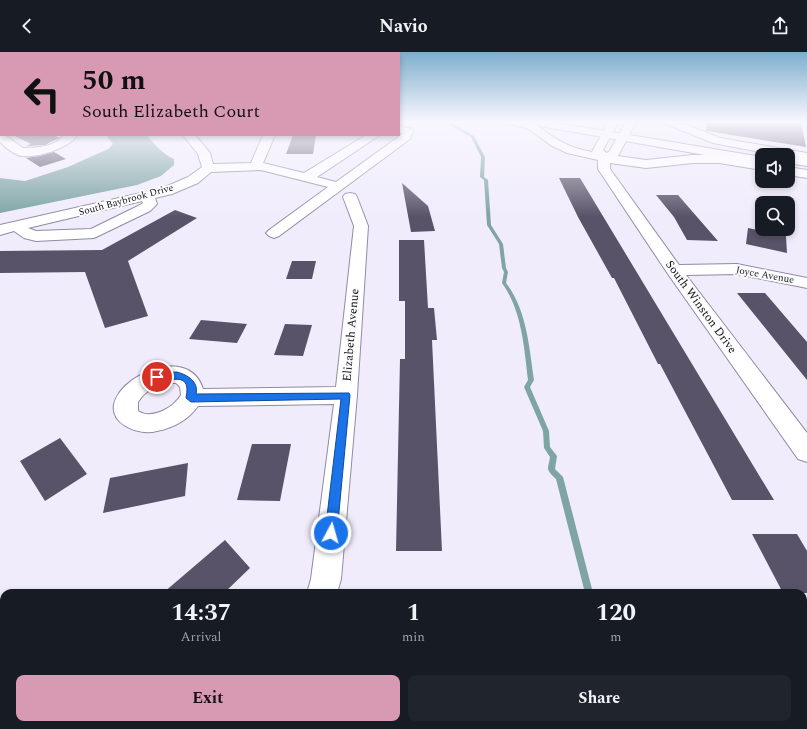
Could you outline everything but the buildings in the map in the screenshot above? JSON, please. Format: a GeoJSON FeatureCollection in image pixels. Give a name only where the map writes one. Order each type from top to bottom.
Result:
{"type":"FeatureCollection","features":[{"type":"Feature","properties":{"kind":"street"},"geometry":{"type":"LineString","coordinates":[[204,154],[208,168],[261,166],[306,178],[344,192]]}},
{"type":"Feature","properties":{"kind":"street"},"geometry":{"type":"LineString","coordinates":[[256,166],[261,154]]}},
{"type":"Feature","properties":{"kind":"street"},"geometry":{"type":"LineString","coordinates":[[306,178],[345,154]]}},
{"type":"Feature","properties":{"kind":"street"},"geometry":{"type":"LineString","coordinates":[[274,233],[344,192],[387,154]]}},
{"type":"Feature","properties":{"kind":"street"},"geometry":{"type":"LineString","coordinates":[[583,154],[646,164],[704,158],[755,165]]}},
{"type":"Feature","properties":{"kind":"street","name":"South Winston Drive"},"geometry":{"type":"LineString","coordinates":[[600,154],[604,158],[604,169],[674,270],[807,452]]}},
{"type":"Feature","properties":{"kind":"street"},"geometry":{"type":"LineString","coordinates":[[604,158],[614,154]]}},
{"type":"Feature","properties":{"kind":"street"},"geometry":{"type":"LineString","coordinates":[[730,154],[755,159]]}},
{"type":"Feature","properties":{"kind":"street"},"geometry":{"type":"LineString","coordinates":[[788,154],[807,157]]}},
{"type":"Feature","properties":{"kind":"street"},"geometry":{"type":"LineString","coordinates":[[795,160],[807,162]]}},
{"type":"Feature","properties":{"kind":"street"},"geometry":{"type":"LineString","coordinates":[[228,181],[232,166]]}},
{"type":"Feature","properties":{"kind":"street"},"geometry":{"type":"LineString","coordinates":[[795,167],[807,169]]}},
{"type":"Feature","properties":{"kind":"street","name":"South Baybrook Drive"},"geometry":{"type":"LineString","coordinates":[[0,230],[167,191],[194,180],[208,168]]}},
{"type":"Feature","properties":{"kind":"street"},"geometry":{"type":"LineString","coordinates":[[795,172],[807,174]]}},
{"type":"Feature","properties":{"kind":"street","name":"Elizabeth Avenue"},"geometry":{"type":"LineString","coordinates":[[323,589],[326,579],[346,395],[361,226],[344,192]]}},
{"type":"Feature","properties":{"kind":"street"},"geometry":{"type":"LineString","coordinates":[[18,226],[22,232],[36,236],[94,233],[145,208],[150,204],[149,196]]}},
{"type":"Feature","properties":{"kind":"street","name":"Joyce Avenue"},"geometry":{"type":"LineString","coordinates":[[674,270],[737,269],[807,283]]}},
{"type":"Feature","properties":{"kind":"street"},"geometry":{"type":"LineString","coordinates":[[191,398],[346,395]]}},
{"type":"Feature","properties":{"kind":"shaded area"},"geometry":{"type":"Polygon","coordinates":[[[98,154],[164,154],[174,159],[174,165],[161,176],[137,185],[0,213],[0,178],[25,181],[68,167],[98,154]]]}},
{"type":"Feature","properties":{"kind":"waterway"},"geometry":{"type":"LineString","coordinates":[[481,154],[483,157],[482,177],[486,180],[489,225],[501,244],[504,268],[506,272],[504,283],[515,302],[523,328],[531,380],[527,387],[546,431],[547,448],[554,456],[551,470],[559,477],[588,589]]}},
{"type":"Feature","properties":{"kind":"route"},"geometry":{"type":"LineString","coordinates":[[157,377],[177,375],[185,378],[190,384],[192,390],[191,398],[346,395],[331,533]]}}]}
